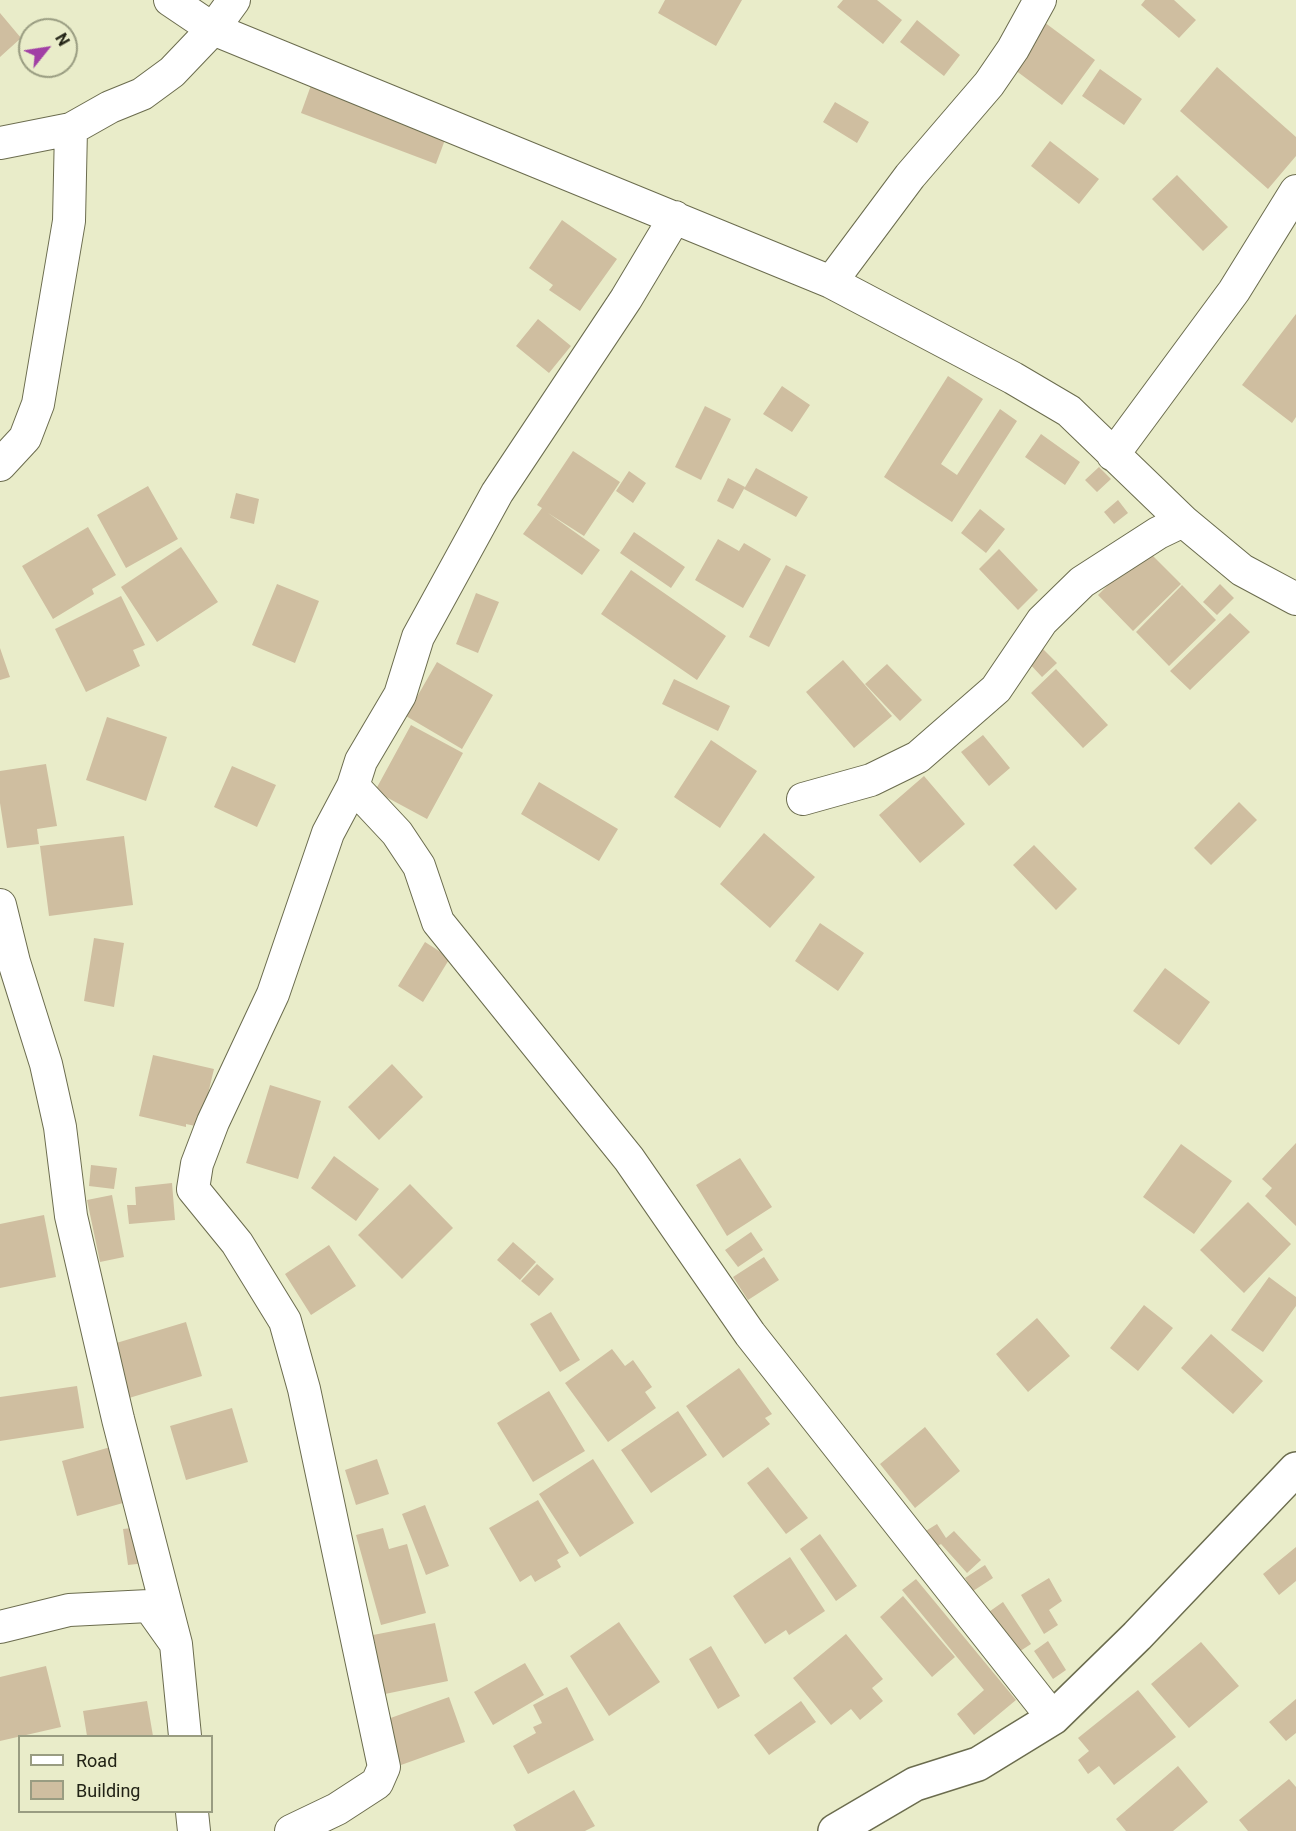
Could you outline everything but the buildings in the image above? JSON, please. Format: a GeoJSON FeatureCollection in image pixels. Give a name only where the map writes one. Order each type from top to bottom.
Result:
{"type":"FeatureCollection","features":[{"type":"Feature","properties":{"kind":"street"},"geometry":{"type":"LineString","coordinates":[[170,0],[213,29],[831,282],[1013,378],[1069,411],[1183,521],[1242,570],[1296,599]]}},
{"type":"Feature","properties":{"kind":"street"},"geometry":{"type":"LineString","coordinates":[[0,143],[71,129],[110,107],[142,94],[172,72],[213,29],[234,0]]}},
{"type":"Feature","properties":{"kind":"street"},"geometry":{"type":"LineString","coordinates":[[831,282],[910,176],[989,84],[1013,49],[1040,0]]}},
{"type":"Feature","properties":{"kind":"street"},"geometry":{"type":"LineString","coordinates":[[0,465],[25,438],[38,404],[69,221],[71,129]]}},
{"type":"Feature","properties":{"kind":"street"},"geometry":{"type":"LineString","coordinates":[[1113,455],[1234,291],[1296,191]]}},
{"type":"Feature","properties":{"kind":"street"},"geometry":{"type":"LineString","coordinates":[[291,1831],[337,1809],[377,1783],[384,1767],[304,1389],[285,1321],[237,1244],[193,1189],[197,1164],[213,1122],[273,994],[313,871],[328,833],[353,786],[361,761],[400,695],[418,637],[455,564],[503,484],[626,299],[675,217]]}},
{"type":"Feature","properties":{"kind":"street"},"geometry":{"type":"LineString","coordinates":[[803,799],[871,780],[918,757],[996,688],[1042,621],[1082,582],[1158,533],[1183,521]]}},
{"type":"Feature","properties":{"kind":"street"},"geometry":{"type":"LineString","coordinates":[[353,786],[397,832],[419,866],[438,922],[629,1159],[750,1334],[1053,1718]]}},
{"type":"Feature","properties":{"kind":"street"},"geometry":{"type":"LineString","coordinates":[[0,905],[14,962],[46,1064],[60,1127],[71,1216],[118,1419],[176,1644],[185,1735]]}},
{"type":"Feature","properties":{"kind":"street"},"geometry":{"type":"LineString","coordinates":[[835,1831],[915,1784],[978,1764],[1053,1718],[1137,1636],[1296,1469]]}},
{"type":"Feature","properties":{"kind":"street"},"geometry":{"type":"LineString","coordinates":[[0,1627],[69,1610],[149,1606],[176,1644]]}},
{"type":"Feature","properties":{"kind":"street"},"geometry":{"type":"LineString","coordinates":[[192,1813],[194,1831]]}}]}
